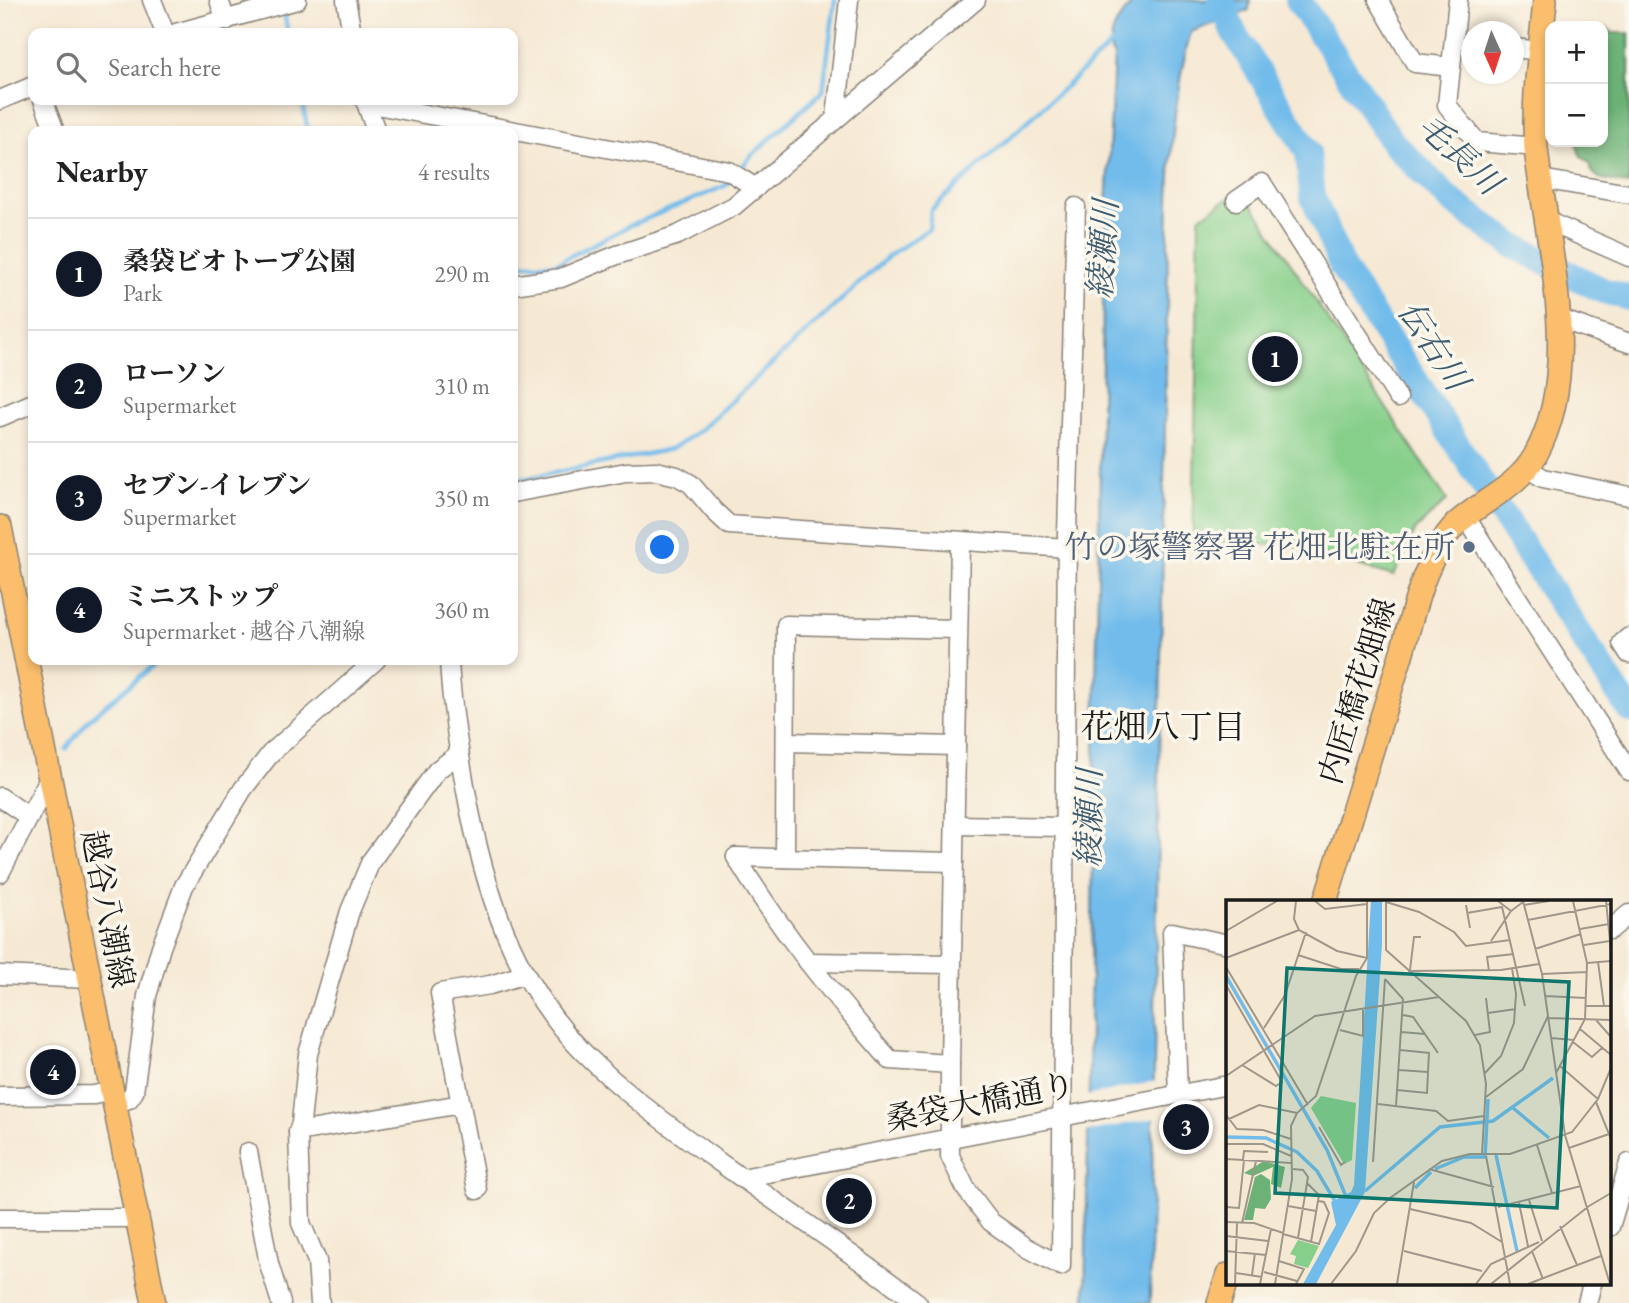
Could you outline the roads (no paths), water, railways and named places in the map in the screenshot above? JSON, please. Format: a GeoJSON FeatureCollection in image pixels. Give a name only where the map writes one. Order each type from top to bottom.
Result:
{"type":"FeatureCollection","features":[{"type":"Feature","properties":{"kind":"main road","name":"内匠橋花畑線"},"geometry":{"type":"LineString","coordinates":[[1326,900],[1426,575],[1446,535],[1470,512],[1504,489],[1527,468],[1542,439],[1557,390],[1560,354],[1557,310],[1536,147],[1536,101],[1545,0]]}},
{"type":"Feature","properties":{"kind":"main road","name":"越谷八潮線"},"geometry":{"type":"LineString","coordinates":[[0,527],[154,1303]]}},
{"type":"Feature","properties":{"kind":"main road"},"geometry":{"type":"LineString","coordinates":[[1219,1303],[1226,1281]]}},
{"type":"Feature","properties":{"kind":"street"},"geometry":{"type":"LineString","coordinates":[[152,0],[163,28]]}},
{"type":"Feature","properties":{"kind":"street"},"geometry":{"type":"LineString","coordinates":[[219,0],[226,21]]}},
{"type":"Feature","properties":{"kind":"street"},"geometry":{"type":"LineString","coordinates":[[197,28],[297,0]]}},
{"type":"Feature","properties":{"kind":"street"},"geometry":{"type":"LineString","coordinates":[[346,0],[351,28]]}},
{"type":"Feature","properties":{"kind":"street"},"geometry":{"type":"LineString","coordinates":[[836,117],[849,0]]}},
{"type":"Feature","properties":{"kind":"street"},"geometry":{"type":"LineString","coordinates":[[518,284],[561,278],[617,255],[678,235],[734,206],[976,0]]}},
{"type":"Feature","properties":{"kind":"street"},"geometry":{"type":"LineString","coordinates":[[1378,0],[1415,63],[1451,67]]}},
{"type":"Feature","properties":{"kind":"street"},"geometry":{"type":"LineString","coordinates":[[1458,0],[1461,25]]}},
{"type":"Feature","properties":{"kind":"street"},"geometry":{"type":"LineString","coordinates":[[1461,45],[1451,67],[1447,105],[1477,142],[1536,147]]}},
{"type":"Feature","properties":{"kind":"street"},"geometry":{"type":"LineString","coordinates":[[1524,49],[1540,51]]}},
{"type":"Feature","properties":{"kind":"street"},"geometry":{"type":"LineString","coordinates":[[0,100],[28,88]]}},
{"type":"Feature","properties":{"kind":"street"},"geometry":{"type":"LineString","coordinates":[[45,105],[53,126]]}},
{"type":"Feature","properties":{"kind":"street"},"geometry":{"type":"LineString","coordinates":[[366,105],[374,126]]}},
{"type":"Feature","properties":{"kind":"street"},"geometry":{"type":"LineString","coordinates":[[386,105],[495,126]]}},
{"type":"Feature","properties":{"kind":"street"},"geometry":{"type":"LineString","coordinates":[[518,130],[729,171],[756,188]]}},
{"type":"Feature","properties":{"kind":"street"},"geometry":{"type":"LineString","coordinates":[[1541,179],[1629,194]]}},
{"type":"Feature","properties":{"kind":"street"},"geometry":{"type":"LineString","coordinates":[[1237,201],[1262,183],[1398,398]]}},
{"type":"Feature","properties":{"kind":"street"},"geometry":{"type":"LineString","coordinates":[[960,542],[950,1156],[967,1189],[991,1222],[1026,1247],[1061,1266],[1067,1116],[1064,827],[1076,207]]}},
{"type":"Feature","properties":{"kind":"street"},"geometry":{"type":"LineString","coordinates":[[1548,227],[1629,257]]}},
{"type":"Feature","properties":{"kind":"street"},"geometry":{"type":"LineString","coordinates":[[1557,310],[1629,343]]}},
{"type":"Feature","properties":{"kind":"street"},"geometry":{"type":"LineString","coordinates":[[0,417],[28,405]]}},
{"type":"Feature","properties":{"kind":"street"},"geometry":{"type":"LineString","coordinates":[[1527,468],[1544,478],[1629,496]]}},
{"type":"Feature","properties":{"kind":"street"},"geometry":{"type":"LineString","coordinates":[[518,492],[626,472],[656,471],[677,476],[691,484],[729,525],[1068,548]]}},
{"type":"Feature","properties":{"kind":"street"},"geometry":{"type":"LineString","coordinates":[[1470,512],[1629,771]]}},
{"type":"Feature","properties":{"kind":"street"},"geometry":{"type":"LineString","coordinates":[[785,858],[786,625],[957,629]]}},
{"type":"Feature","properties":{"kind":"street"},"geometry":{"type":"LineString","coordinates":[[1629,638],[1622,643],[1629,654]]}},
{"type":"Feature","properties":{"kind":"street"},"geometry":{"type":"LineString","coordinates":[[0,1096],[94,1095],[129,1099],[134,1091],[147,996],[174,909],[184,886],[231,806],[271,753],[370,665]]}},
{"type":"Feature","properties":{"kind":"street"},"geometry":{"type":"LineString","coordinates":[[449,665],[459,754],[484,875],[497,918],[526,974],[552,1014],[583,1052],[677,1132],[918,1303]]}},
{"type":"Feature","properties":{"kind":"street"},"geometry":{"type":"LineString","coordinates":[[786,742],[956,746]]}},
{"type":"Feature","properties":{"kind":"street"},"geometry":{"type":"LineString","coordinates":[[320,1303],[317,1261],[301,1223],[298,1132],[308,1054],[350,911],[371,861],[437,770],[459,754]]}},
{"type":"Feature","properties":{"kind":"street"},"geometry":{"type":"LineString","coordinates":[[0,873],[50,776]]}},
{"type":"Feature","properties":{"kind":"street"},"geometry":{"type":"LineString","coordinates":[[0,797],[29,817]]}},
{"type":"Feature","properties":{"kind":"street"},"geometry":{"type":"LineString","coordinates":[[955,825],[1064,827]]}},
{"type":"Feature","properties":{"kind":"street"},"geometry":{"type":"LineString","coordinates":[[950,1064],[890,1060],[807,962],[768,910],[736,857],[954,862]]}},
{"type":"Feature","properties":{"kind":"street"},"geometry":{"type":"LineString","coordinates":[[1612,928],[1629,914]]}},
{"type":"Feature","properties":{"kind":"street"},"geometry":{"type":"LineString","coordinates":[[1173,1096],[1172,932],[1226,944]]}},
{"type":"Feature","properties":{"kind":"street"},"geometry":{"type":"LineString","coordinates":[[807,962],[952,964]]}},
{"type":"Feature","properties":{"kind":"street"},"geometry":{"type":"LineString","coordinates":[[477,1190],[440,993],[490,985],[526,974]]}},
{"type":"Feature","properties":{"kind":"street"},"geometry":{"type":"LineString","coordinates":[[0,975],[90,979]]}},
{"type":"Feature","properties":{"kind":"street","name":"桑袋大橋通り"},"geometry":{"type":"LineString","coordinates":[[742,1178],[1226,1085]]}},
{"type":"Feature","properties":{"kind":"street"},"geometry":{"type":"LineString","coordinates":[[298,1132],[461,1104]]}},
{"type":"Feature","properties":{"kind":"street"},"geometry":{"type":"LineString","coordinates":[[248,1152],[269,1264],[281,1303]]}},
{"type":"Feature","properties":{"kind":"street"},"geometry":{"type":"LineString","coordinates":[[1612,1220],[1629,1163]]}},
{"type":"Feature","properties":{"kind":"street"},"geometry":{"type":"LineString","coordinates":[[0,1218],[137,1218]]}},
{"type":"Feature","properties":{"kind":"street"},"geometry":{"type":"LineString","coordinates":[[1587,1303],[1591,1286]]}},
{"type":"Feature","properties":{"kind":"water"},"geometry":{"type":"Polygon","coordinates":[[[1134,0],[1250,0],[1249,10],[1193,31],[1190,35],[1182,68],[1170,170],[1150,1303],[1085,1303],[1104,247],[1114,55],[1111,52],[1111,43],[1116,24],[1134,0]]]}},
{"type":"Feature","properties":{"kind":"waterway"},"geometry":{"type":"LineString","coordinates":[[738,172],[751,156],[823,91],[835,0]]}},
{"type":"Feature","properties":{"kind":"waterway","name":"伝右川"},"geometry":{"type":"LineString","coordinates":[[1221,0],[1233,31],[1308,152],[1312,195],[1342,267],[1629,710]]}},
{"type":"Feature","properties":{"kind":"waterway","name":"毛長川"},"geometry":{"type":"LineString","coordinates":[[1298,0],[1393,143],[1450,200],[1514,246],[1604,291],[1629,298]]}},
{"type":"Feature","properties":{"kind":"waterway"},"geometry":{"type":"LineString","coordinates":[[283,8],[287,28]]}},
{"type":"Feature","properties":{"kind":"waterway"},"geometry":{"type":"LineString","coordinates":[[518,480],[672,449],[699,431],[890,255],[929,229],[931,210],[1114,42]]}},
{"type":"Feature","properties":{"kind":"waterway"},"geometry":{"type":"LineString","coordinates":[[303,105],[307,126]]}},
{"type":"Feature","properties":{"kind":"waterway"},"geometry":{"type":"LineString","coordinates":[[518,264],[555,264],[629,226],[725,186],[732,178]]}},
{"type":"Feature","properties":{"kind":"waterway"},"geometry":{"type":"LineString","coordinates":[[66,749],[89,719],[154,665]]}},
{"type":"Feature","properties":{"kind":"place","name":"桑袋ビオトープ公園"},"geometry":{"type":"Point","coordinates":[1275,359]}},
{"type":"Feature","properties":{"kind":"place","name":"竹の塚警察署 花畑北駐在所"},"geometry":{"type":"Point","coordinates":[1469,547]}},
{"type":"Feature","properties":{"kind":"place","name":"ミニストップ"},"geometry":{"type":"Point","coordinates":[53,1072]}},
{"type":"Feature","properties":{"kind":"place","name":"セブン-イレブン"},"geometry":{"type":"Point","coordinates":[1186,1127]}},
{"type":"Feature","properties":{"kind":"place","name":"ローソン"},"geometry":{"type":"Point","coordinates":[849,1201]}},
{"type":"Feature","properties":{"kind":"district","name":"花畑八丁目"},"geometry":{"type":"Point","coordinates":[1163,726]}},
{"type":"Feature","properties":{"kind":"water label","name":"綾瀬川"},"geometry":{"type":"Point","coordinates":[1102,249]}},
{"type":"Feature","properties":{"kind":"water label","name":"綾瀬川"},"geometry":{"type":"Point","coordinates":[1088,818]}}]}
